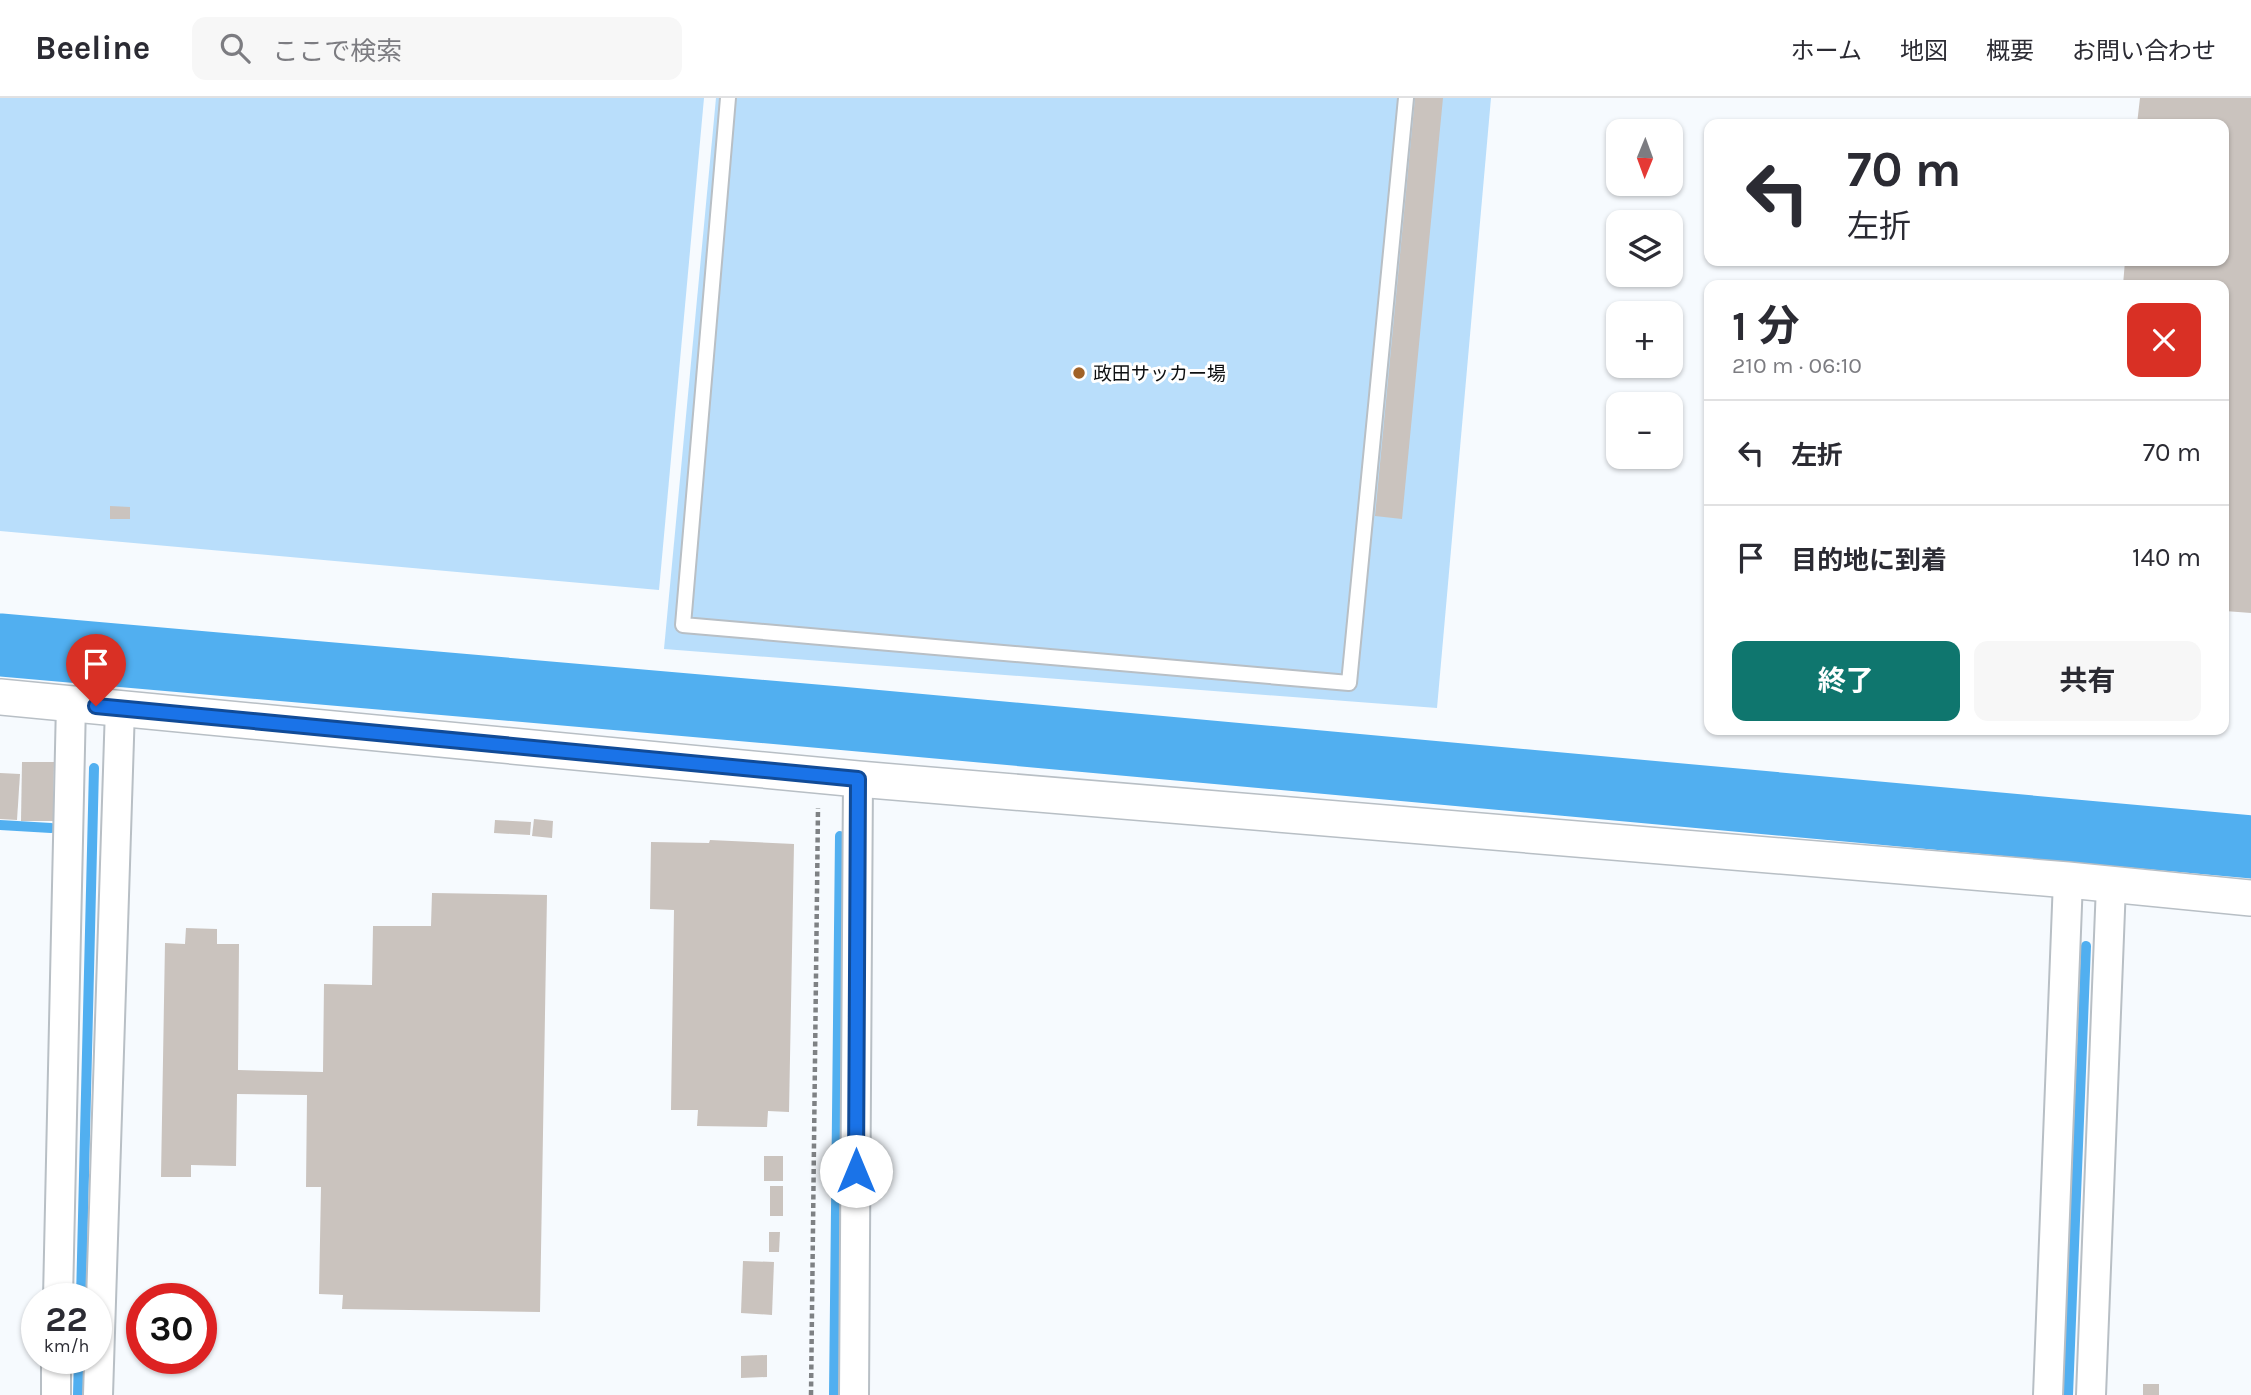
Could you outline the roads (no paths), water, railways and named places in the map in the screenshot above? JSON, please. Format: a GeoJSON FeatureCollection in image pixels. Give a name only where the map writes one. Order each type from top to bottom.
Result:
{"type":"FeatureCollection","features":[{"type":"Feature","properties":{"kind":"street"},"geometry":{"type":"LineString","coordinates":[[0,697],[858,779],[2068,880],[2251,898]]}},
{"type":"Feature","properties":{"kind":"street"},"geometry":{"type":"LineString","coordinates":[[58,1283],[71,704]]}},
{"type":"Feature","properties":{"kind":"street"},"geometry":{"type":"LineString","coordinates":[[98,1395],[120,708]]}},
{"type":"Feature","properties":{"kind":"street"},"geometry":{"type":"LineString","coordinates":[[855,1395],[858,779]]}},
{"type":"Feature","properties":{"kind":"street"},"geometry":{"type":"LineString","coordinates":[[2048,1395],[2068,880]]}},
{"type":"Feature","properties":{"kind":"street"},"geometry":{"type":"LineString","coordinates":[[2091,1395],[2111,885]]}},
{"type":"Feature","properties":{"kind":"street"},"geometry":{"type":"LineString","coordinates":[[55,1395],[56,1374]]}},
{"type":"Feature","properties":{"kind":"lane"},"geometry":{"type":"LineString","coordinates":[[728,98],[683,625],[1349,683],[1406,98]]}},
{"type":"Feature","properties":{"kind":"waterway"},"geometry":{"type":"LineString","coordinates":[[0,645],[838,718],[2251,847]]}},
{"type":"Feature","properties":{"kind":"waterway"},"geometry":{"type":"LineString","coordinates":[[97,672],[98,654]]}},
{"type":"Feature","properties":{"kind":"waterway"},"geometry":{"type":"LineString","coordinates":[[838,718],[838,739]]}},
{"type":"Feature","properties":{"kind":"waterway"},"geometry":{"type":"LineString","coordinates":[[81,1283],[94,768]]}},
{"type":"Feature","properties":{"kind":"waterway"},"geometry":{"type":"LineString","coordinates":[[0,825],[51,828]]}},
{"type":"Feature","properties":{"kind":"waterway"},"geometry":{"type":"LineString","coordinates":[[2090,851],[2091,832]]}},
{"type":"Feature","properties":{"kind":"waterway"},"geometry":{"type":"LineString","coordinates":[[834,1395],[840,836]]}},
{"type":"Feature","properties":{"kind":"waterway"},"geometry":{"type":"LineString","coordinates":[[2068,1395],[2086,946]]}},
{"type":"Feature","properties":{"kind":"waterway"},"geometry":{"type":"LineString","coordinates":[[78,1395],[79,1374]]}},
{"type":"Feature","properties":{"kind":"place","name":"政田サッカー場"},"geometry":{"type":"Point","coordinates":[1079,373]}}]}
